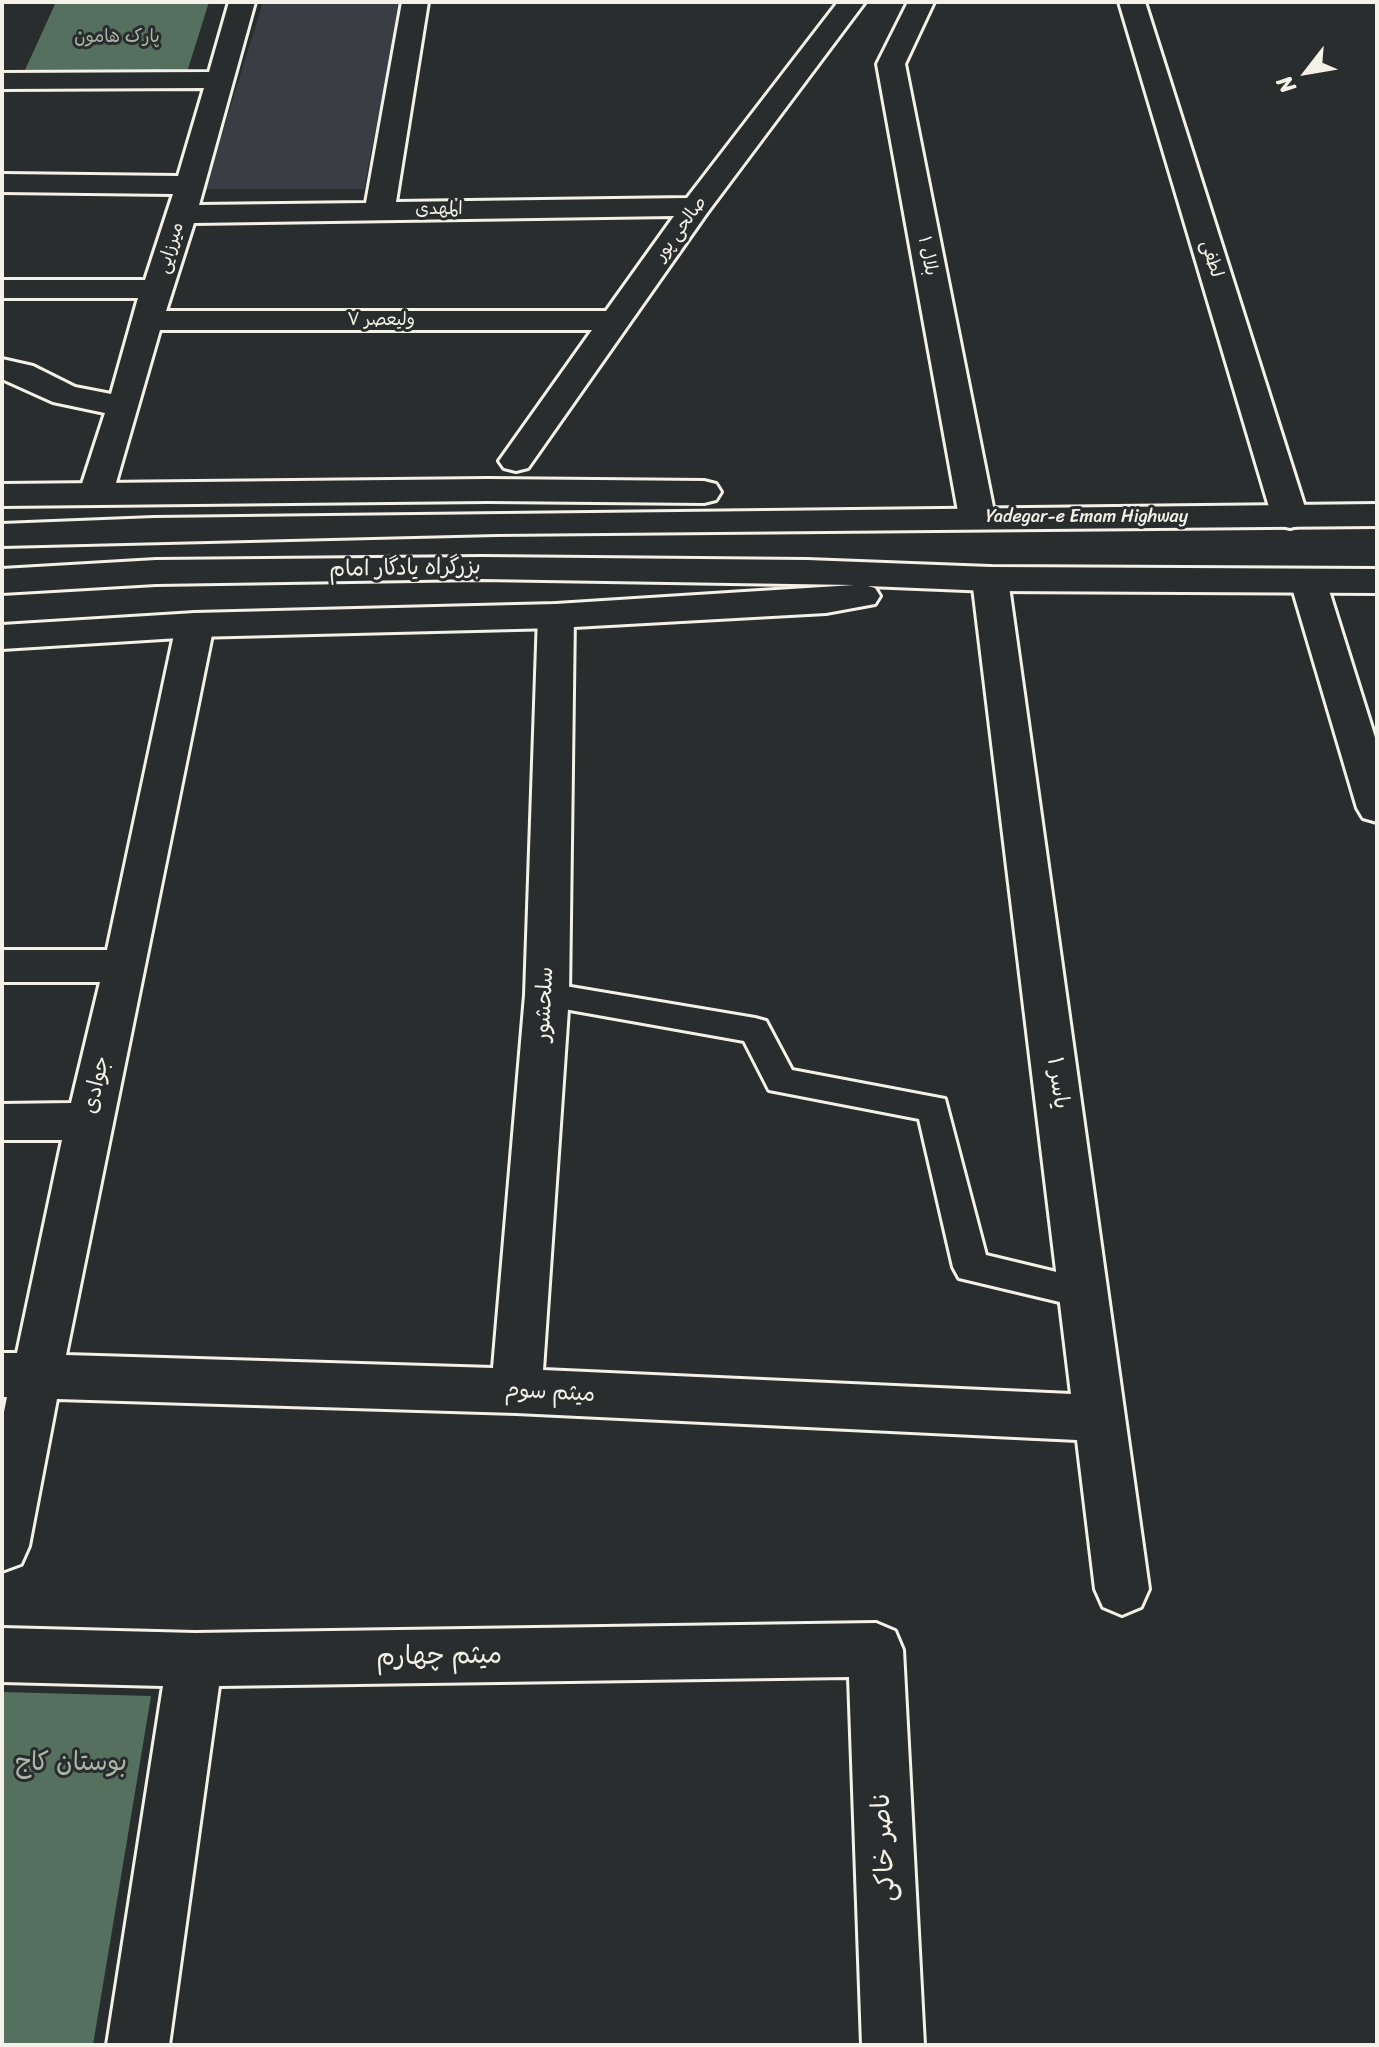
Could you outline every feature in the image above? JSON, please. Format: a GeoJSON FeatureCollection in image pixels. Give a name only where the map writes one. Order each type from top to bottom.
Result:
{"type":"FeatureCollection","features":[{"type":"Feature","properties":{"kind":"main road","name":"میرزایی"},"geometry":{"type":"LineString","coordinates":[[96,493],[186,199],[242,2]]}},
{"type":"Feature","properties":{"kind":"main road"},"geometry":{"type":"LineString","coordinates":[[380,210],[415,2]]}},
{"type":"Feature","properties":{"kind":"main road","name":"صالحی پور"},"geometry":{"type":"LineString","coordinates":[[516,461],[696,207],[852,2]]}},
{"type":"Feature","properties":{"kind":"main road","name":"بلال ۱"},"geometry":{"type":"LineString","coordinates":[[921,2],[891,64],[977,517]]}},
{"type":"Feature","properties":{"kind":"main road","name":"لطفی"},"geometry":{"type":"LineString","coordinates":[[1132,2],[1290,517]]}},
{"type":"Feature","properties":{"kind":"main road"},"geometry":{"type":"LineString","coordinates":[[2,81],[221,80]]}},
{"type":"Feature","properties":{"kind":"main road","name":"المهدی"},"geometry":{"type":"LineString","coordinates":[[2,183],[186,199],[380,210],[696,207]]}},
{"type":"Feature","properties":{"kind":"main road"},"geometry":{"type":"LineString","coordinates":[[2,289],[159,289]]}},
{"type":"Feature","properties":{"kind":"main road","name":"ولیعصر ۷"},"geometry":{"type":"LineString","coordinates":[[147,320],[616,321]]}},
{"type":"Feature","properties":{"kind":"main road"},"geometry":{"type":"LineString","coordinates":[[2,369],[21,373],[65,395],[124,407]]}},
{"type":"Feature","properties":{"kind":"main road"},"geometry":{"type":"LineString","coordinates":[[2,495],[488,490],[791,492],[977,517]]}},
{"type":"Feature","properties":{"kind":"main road","name":"Yadegar-e Emam Highway"},"geometry":{"type":"LineString","coordinates":[[2,535],[154,529],[977,517],[1377,515]]}},
{"type":"Feature","properties":{"kind":"main road"},"geometry":{"type":"LineString","coordinates":[[2,581],[156,572],[482,568],[807,572],[990,579],[1377,581]]}},
{"type":"Feature","properties":{"kind":"main road"},"geometry":{"type":"LineString","coordinates":[[2,637],[195,625],[556,616],[826,601],[990,579]]}},
{"type":"Feature","properties":{"kind":"main road","name":"یاسر ۱"},"geometry":{"type":"LineString","coordinates":[[990,579],[1085,1293],[1097,1418],[1122,1589]]}},
{"type":"Feature","properties":{"kind":"main road"},"geometry":{"type":"LineString","coordinates":[[1308,581],[1377,808]]}},
{"type":"Feature","properties":{"kind":"main road","name":"سلحشور"},"geometry":{"type":"LineString","coordinates":[[516,1391],[547,995],[556,616]]}},
{"type":"Feature","properties":{"kind":"main road","name":"جوادی"},"geometry":{"type":"LineString","coordinates":[[2,1546],[19,1375],[89,1121],[125,966],[195,625]]}},
{"type":"Feature","properties":{"kind":"main road"},"geometry":{"type":"LineString","coordinates":[[2,966],[125,966]]}},
{"type":"Feature","properties":{"kind":"main road"},"geometry":{"type":"LineString","coordinates":[[2,1122],[89,1121]]}},
{"type":"Feature","properties":{"kind":"main road","name":"میثم سوم"},"geometry":{"type":"LineString","coordinates":[[19,1375],[516,1391],[1097,1418]]}},
{"type":"Feature","properties":{"kind":"main road","name":"میثم چهارم"},"geometry":{"type":"LineString","coordinates":[[2,1655],[195,1660],[876,1650]]}},
{"type":"Feature","properties":{"kind":"main road","name":"ناصر خاکی"},"geometry":{"type":"LineString","coordinates":[[876,1650],[893,2045]]}},
{"type":"Feature","properties":{"kind":"main road"},"geometry":{"type":"LineString","coordinates":[[138,2045],[195,1660]]}},
{"type":"Feature","properties":{"kind":"lane"},"geometry":{"type":"LineString","coordinates":[[547,995],[755,1030],[781,1081],[933,1108],[971,1267],[1085,1293]]}},
{"type":"Feature","properties":{"kind":"shaded area"},"geometry":{"type":"Polygon","coordinates":[[[263,2],[401,2],[364,189],[205,189],[263,2]]]}},
{"type":"Feature","properties":{"kind":"green space","name":"پارک هامون"},"geometry":{"type":"Polygon","coordinates":[[[56,2],[209,2],[187,72],[25,70],[56,2]]]}},
{"type":"Feature","properties":{"kind":"green space","name":"بوستان کاج"},"geometry":{"type":"Polygon","coordinates":[[[2,1692],[151,1696],[93,2045],[2,2045],[2,1692]]]}}]}
